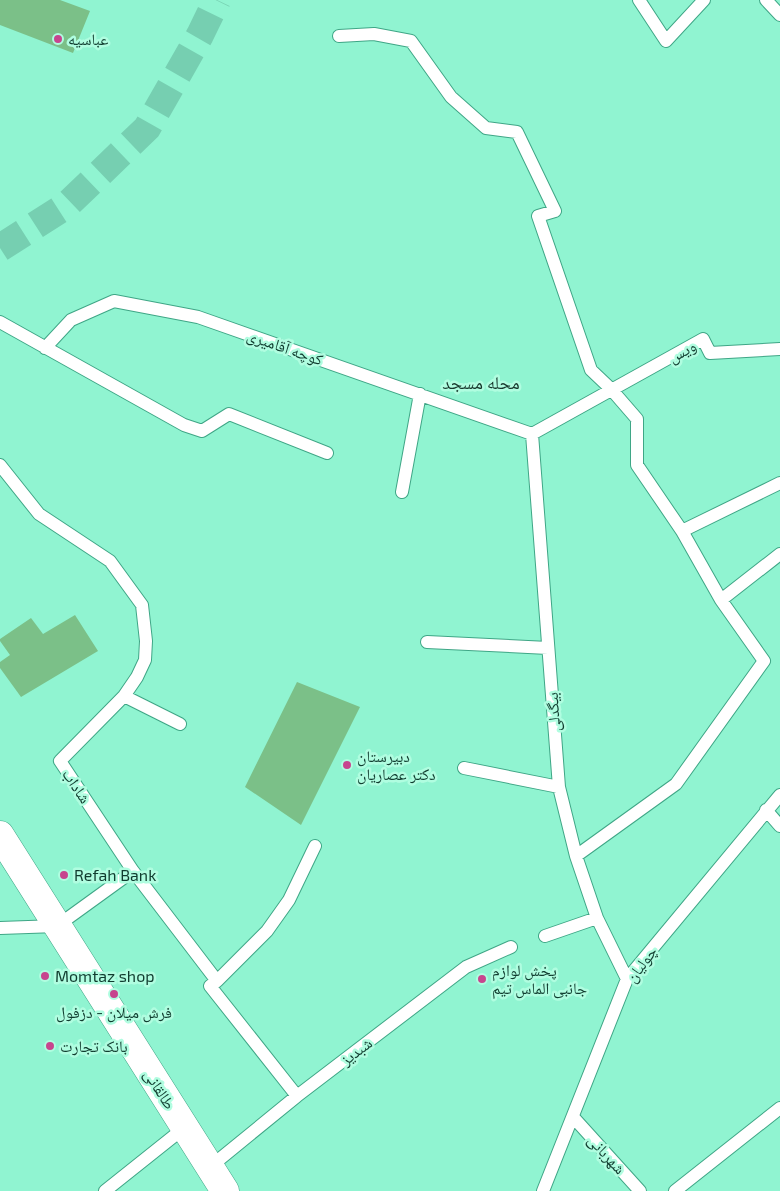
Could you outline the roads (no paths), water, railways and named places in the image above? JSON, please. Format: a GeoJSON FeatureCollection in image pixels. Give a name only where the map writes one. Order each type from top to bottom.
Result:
{"type":"FeatureCollection","features":[{"type":"Feature","properties":{"kind":"main road","name":"طالقانی"},"geometry":{"type":"LineString","coordinates":[[0,835],[225,1191]]}},
{"type":"Feature","properties":{"kind":"lane"},"geometry":{"type":"LineString","coordinates":[[639,0],[666,41],[704,0]]}},
{"type":"Feature","properties":{"kind":"lane"},"geometry":{"type":"LineString","coordinates":[[766,0],[780,15]]}},
{"type":"Feature","properties":{"kind":"lane"},"geometry":{"type":"LineString","coordinates":[[339,36],[374,34],[411,42],[451,97],[486,128],[517,132],[555,211],[538,216],[592,370],[612,388],[637,419],[637,465],[682,531],[721,600],[764,661],[676,784],[576,856]]}},
{"type":"Feature","properties":{"kind":"lane","name":"کوچه آقامیری"},"geometry":{"type":"LineString","coordinates":[[45,348],[71,320],[114,301],[198,317],[532,434]]}},
{"type":"Feature","properties":{"kind":"lane"},"geometry":{"type":"LineString","coordinates":[[0,322],[184,425],[202,431],[229,414],[327,453]]}},
{"type":"Feature","properties":{"kind":"lane","name":"ویس"},"geometry":{"type":"LineString","coordinates":[[612,388],[703,339],[710,353],[780,349]]}},
{"type":"Feature","properties":{"kind":"lane"},"geometry":{"type":"LineString","coordinates":[[532,434],[612,388]]}},
{"type":"Feature","properties":{"kind":"lane"},"geometry":{"type":"LineString","coordinates":[[402,492],[420,394]]}},
{"type":"Feature","properties":{"kind":"lane","name":"بیگدلی"},"geometry":{"type":"LineString","coordinates":[[532,434],[559,787],[576,856],[597,918],[627,979]]}},
{"type":"Feature","properties":{"kind":"lane","name":"شاداب"},"geometry":{"type":"LineString","coordinates":[[0,465],[39,514],[110,562],[142,605],[146,641],[145,660],[132,687],[60,761],[133,871],[217,981],[210,986],[297,1096]]}},
{"type":"Feature","properties":{"kind":"lane"},"geometry":{"type":"LineString","coordinates":[[682,531],[780,483]]}},
{"type":"Feature","properties":{"kind":"lane"},"geometry":{"type":"LineString","coordinates":[[721,600],[780,554]]}},
{"type":"Feature","properties":{"kind":"lane"},"geometry":{"type":"LineString","coordinates":[[427,642],[548,648]]}},
{"type":"Feature","properties":{"kind":"lane"},"geometry":{"type":"LineString","coordinates":[[124,696],[180,724]]}},
{"type":"Feature","properties":{"kind":"lane"},"geometry":{"type":"LineString","coordinates":[[464,768],[559,787]]}},
{"type":"Feature","properties":{"kind":"lane","name":"چولیان"},"geometry":{"type":"LineString","coordinates":[[544,1191],[627,979],[780,795]]}},
{"type":"Feature","properties":{"kind":"lane"},"geometry":{"type":"LineString","coordinates":[[766,810],[780,826]]}},
{"type":"Feature","properties":{"kind":"lane"},"geometry":{"type":"LineString","coordinates":[[217,981],[267,931],[289,900],[315,846]]}},
{"type":"Feature","properties":{"kind":"lane"},"geometry":{"type":"LineString","coordinates":[[0,928],[57,926],[133,871]]}},
{"type":"Feature","properties":{"kind":"lane"},"geometry":{"type":"LineString","coordinates":[[545,936],[597,918]]}},
{"type":"Feature","properties":{"kind":"lane","name":"شبدیز"},"geometry":{"type":"LineString","coordinates":[[210,1167],[297,1096],[466,967],[511,947]]}},
{"type":"Feature","properties":{"kind":"lane"},"geometry":{"type":"LineString","coordinates":[[675,1191],[780,1108]]}},
{"type":"Feature","properties":{"kind":"lane","name":"شهربانی"},"geometry":{"type":"LineString","coordinates":[[574,1118],[640,1191]]}},
{"type":"Feature","properties":{"kind":"lane"},"geometry":{"type":"LineString","coordinates":[[105,1191],[184,1128]]}},
{"type":"Feature","properties":{"kind":"tunnel"},"geometry":{"type":"LineString","coordinates":[[0,248],[67,205],[147,128],[200,35],[217,0]]}},
{"type":"Feature","properties":{"kind":"place","name":"عباسیه"},"geometry":{"type":"Point","coordinates":[58,39]}},
{"type":"Feature","properties":{"kind":"place","name":"دبیرستان دکتر عصاریان"},"geometry":{"type":"Point","coordinates":[347,765]}},
{"type":"Feature","properties":{"kind":"place","name":"Refah Bank"},"geometry":{"type":"Point","coordinates":[64,875]}},
{"type":"Feature","properties":{"kind":"place","name":"Momtaz shop"},"geometry":{"type":"Point","coordinates":[45,976]}},
{"type":"Feature","properties":{"kind":"place","name":"پخش لوازم جانبی الماس تیم"},"geometry":{"type":"Point","coordinates":[482,979]}},
{"type":"Feature","properties":{"kind":"place","name":"فرش میلان - دزفول"},"geometry":{"type":"Point","coordinates":[114,994]}},
{"type":"Feature","properties":{"kind":"place","name":"بانک تجارت"},"geometry":{"type":"Point","coordinates":[50,1046]}},
{"type":"Feature","properties":{"kind":"district","name":"محله مسجد"},"geometry":{"type":"Point","coordinates":[481,383]}}]}
